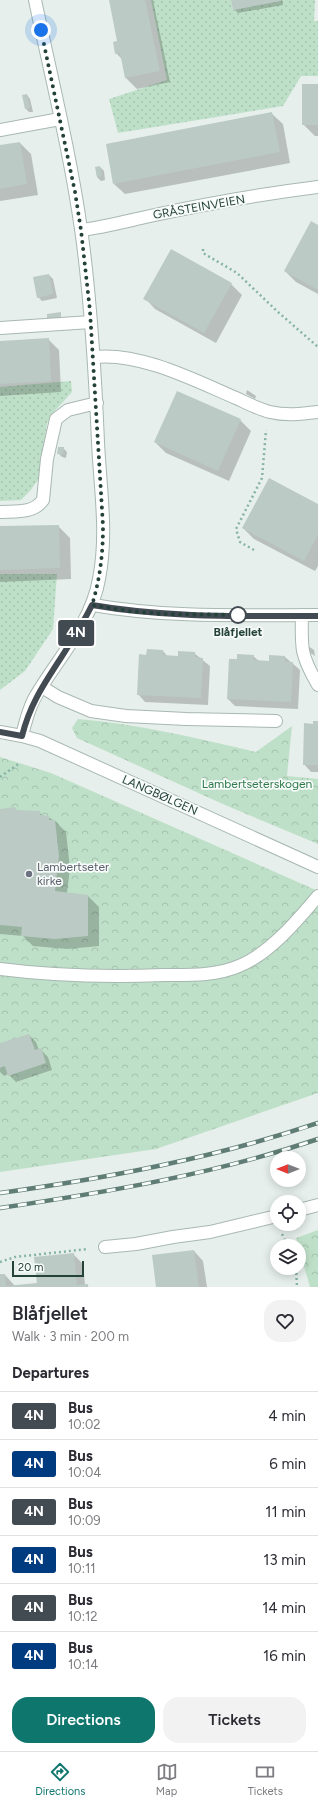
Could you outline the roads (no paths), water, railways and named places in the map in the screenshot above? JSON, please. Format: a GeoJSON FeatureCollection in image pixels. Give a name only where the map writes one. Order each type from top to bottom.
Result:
{"type":"FeatureCollection","features":[{"type":"Feature","properties":{"kind":"street"},"geometry":{"type":"LineString","coordinates":[[22,736],[26,717],[34,700],[73,639],[92,605],[99,580],[103,526],[94,357],[81,230],[35,0]]}},
{"type":"Feature","properties":{"kind":"street"},"geometry":{"type":"LineString","coordinates":[[0,130],[60,119]]}},
{"type":"Feature","properties":{"kind":"street","name":"GRÅSTEINVEIEN"},"geometry":{"type":"LineString","coordinates":[[81,230],[273,193],[318,187]]}},
{"type":"Feature","properties":{"kind":"street"},"geometry":{"type":"LineString","coordinates":[[0,328],[91,322]]}},
{"type":"Feature","properties":{"kind":"street"},"geometry":{"type":"LineString","coordinates":[[94,357],[110,355],[142,362],[193,380],[268,412],[286,415],[318,412]]}},
{"type":"Feature","properties":{"kind":"street"},"geometry":{"type":"LineString","coordinates":[[0,512],[29,510],[39,506],[43,500],[47,459],[56,419],[68,410],[97,403]]}},
{"type":"Feature","properties":{"kind":"street"},"geometry":{"type":"LineString","coordinates":[[92,605],[128,611],[162,614],[318,616]]}},
{"type":"Feature","properties":{"kind":"street"},"geometry":{"type":"LineString","coordinates":[[302,616],[301,649],[305,662],[318,685]]}},
{"type":"Feature","properties":{"kind":"street"},"geometry":{"type":"LineString","coordinates":[[42,687],[58,697],[91,711],[126,716],[276,721]]}},
{"type":"Feature","properties":{"kind":"street","name":"LANGBØLGEN"},"geometry":{"type":"LineString","coordinates":[[0,732],[40,741],[318,867]]}},
{"type":"Feature","properties":{"kind":"street"},"geometry":{"type":"LineString","coordinates":[[0,969],[29,973],[126,976],[218,973],[239,966],[257,957],[300,916],[318,896]]}},
{"type":"Feature","properties":{"kind":"street"},"geometry":{"type":"LineString","coordinates":[[306,1208],[318,1204]]}},
{"type":"Feature","properties":{"kind":"street"},"geometry":{"type":"LineString","coordinates":[[104,1247],[210,1232],[270,1218]]}},
{"type":"Feature","properties":{"kind":"railway"},"geometry":{"type":"LineString","coordinates":[[0,1193],[81,1181],[160,1166],[240,1147],[318,1123]]}},
{"type":"Feature","properties":{"kind":"railway"},"geometry":{"type":"LineString","coordinates":[[0,1208],[161,1181],[240,1162],[318,1139]]}},
{"type":"Feature","properties":{"kind":"place","name":"Blåfjellet"},"geometry":{"type":"Point","coordinates":[238,615]}},
{"type":"Feature","properties":{"kind":"place","name":"Lambertseter kirke"},"geometry":{"type":"Point","coordinates":[29,874]}},
{"type":"Feature","properties":{"kind":"park label","name":"Lambertseterskogen"},"geometry":{"type":"Point","coordinates":[257,784]}}]}
